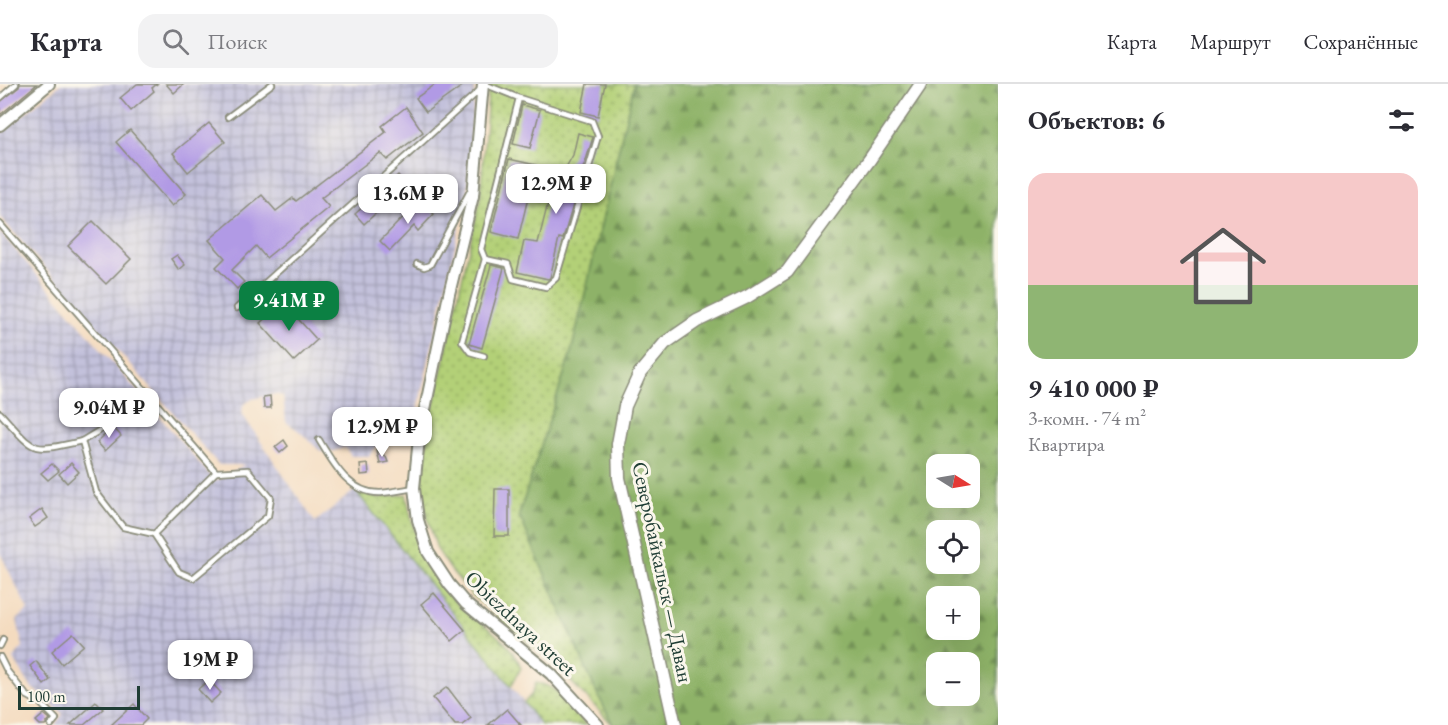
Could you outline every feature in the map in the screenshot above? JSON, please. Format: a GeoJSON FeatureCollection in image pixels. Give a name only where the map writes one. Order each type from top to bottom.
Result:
{"type":"FeatureCollection","features":[{"type":"Feature","properties":{"kind":"main road","name":"Северобайкальск — Даван"},"geometry":{"type":"LineString","coordinates":[[675,725],[619,478],[618,444],[625,406],[640,372],[665,343],[697,321],[747,297],[787,272],[870,159],[921,84]]}},
{"type":"Feature","properties":{"kind":"street"},"geometry":{"type":"LineString","coordinates":[[0,125],[50,84]]}},
{"type":"Feature","properties":{"kind":"street","name":"Obiezdnaya street"},"geometry":{"type":"LineString","coordinates":[[483,85],[473,196],[419,438],[414,488],[418,520],[429,552],[449,584],[466,604],[551,674],[598,725]]}},
{"type":"Feature","properties":{"kind":"lane"},"geometry":{"type":"LineString","coordinates":[[0,98],[16,84]]}},
{"type":"Feature","properties":{"kind":"lane"},"geometry":{"type":"LineString","coordinates":[[228,117],[272,84]]}},
{"type":"Feature","properties":{"kind":"lane"},"geometry":{"type":"LineString","coordinates":[[237,308],[483,85],[592,121],[598,136],[556,278],[546,287],[513,279],[508,264],[485,259]]}},
{"type":"Feature","properties":{"kind":"lane"},"geometry":{"type":"LineString","coordinates":[[484,356],[470,352],[462,341],[485,259],[481,249],[519,98]]}},
{"type":"Feature","properties":{"kind":"lane"},"geometry":{"type":"LineString","coordinates":[[417,264],[424,267],[430,265],[474,183]]}},
{"type":"Feature","properties":{"kind":"lane"},"geometry":{"type":"LineString","coordinates":[[0,224],[216,472]]}},
{"type":"Feature","properties":{"kind":"lane"},"geometry":{"type":"LineString","coordinates":[[0,413],[30,446],[40,449],[82,441],[152,399]]}},
{"type":"Feature","properties":{"kind":"lane"},"geometry":{"type":"LineString","coordinates":[[319,440],[339,473],[356,486],[378,493],[414,488]]}},
{"type":"Feature","properties":{"kind":"lane"},"geometry":{"type":"LineString","coordinates":[[82,441],[96,492],[123,527],[153,534],[178,572],[193,578],[268,516],[271,498],[248,470],[216,472],[153,534]]}},
{"type":"Feature","properties":{"kind":"lane"},"geometry":{"type":"LineString","coordinates":[[0,646],[3,640]]}},
{"type":"Feature","properties":{"kind":"lane"},"geometry":{"type":"LineString","coordinates":[[0,657],[7,671],[26,695],[39,702],[56,719],[51,725]]}},
{"type":"Feature","properties":{"kind":"shaded area"},"geometry":{"type":"Polygon","coordinates":[[[61,84],[475,84],[467,194],[416,416],[403,411],[369,456],[351,456],[345,447],[332,452],[321,452],[286,422],[283,396],[275,394],[252,399],[243,405],[242,414],[315,522],[355,490],[542,725],[55,725],[63,714],[31,687],[13,658],[23,647],[17,620],[28,610],[0,553],[0,232],[215,481],[245,465],[219,465],[0,217],[0,134],[61,84]]]}},
{"type":"Feature","properties":{"kind":"green space"},"geometry":{"type":"Polygon","coordinates":[[[489,84],[634,84],[572,349],[519,515],[613,725],[556,666],[473,596],[451,570],[437,549],[421,487],[430,421],[480,200],[489,84]]]}},
{"type":"Feature","properties":{"kind":"green space"},"geometry":{"type":"Polygon","coordinates":[[[634,84],[998,84],[998,725],[613,725],[519,515],[572,349],[634,84]]]}},
{"type":"Feature","properties":{"kind":"green space"},"geometry":{"type":"Polygon","coordinates":[[[355,490],[377,498],[406,494],[417,538],[437,579],[456,603],[502,640],[516,658],[521,668],[511,686],[355,490]]]}},
{"type":"Feature","properties":{"kind":"green space"},"geometry":{"type":"Polygon","coordinates":[[[536,683],[544,684],[558,693],[586,725],[541,725],[524,703],[532,694],[536,683]]]}},
{"type":"Feature","properties":{"kind":"building"},"geometry":{"type":"Polygon","coordinates":[[[20,84],[37,84],[0,115],[0,102],[20,84]]]}},
{"type":"Feature","properties":{"kind":"building"},"geometry":{"type":"Polygon","coordinates":[[[137,84],[157,84],[152,88],[154,91],[131,111],[120,98],[137,84]]]}},
{"type":"Feature","properties":{"kind":"building"},"geometry":{"type":"Polygon","coordinates":[[[166,84],[184,84],[174,93],[166,84]]]}},
{"type":"Feature","properties":{"kind":"building"},"geometry":{"type":"Polygon","coordinates":[[[436,84],[465,84],[426,112],[416,98],[436,84]]]}},
{"type":"Feature","properties":{"kind":"building"},"geometry":{"type":"Polygon","coordinates":[[[587,84],[605,84],[598,116],[581,112],[587,84]]]}},
{"type":"Feature","properties":{"kind":"building"},"geometry":{"type":"Polygon","coordinates":[[[522,105],[540,110],[530,148],[513,144],[522,105]]]}},
{"type":"Feature","properties":{"kind":"building"},"geometry":{"type":"Polygon","coordinates":[[[406,107],[423,132],[387,160],[380,153],[321,198],[329,207],[266,258],[256,246],[232,270],[244,282],[237,289],[216,267],[225,258],[209,240],[262,195],[276,211],[293,198],[296,201],[386,132],[382,126],[406,107]]]}},
{"type":"Feature","properties":{"kind":"building"},"geometry":{"type":"Polygon","coordinates":[[[209,123],[225,142],[188,172],[173,153],[209,123]]]}},
{"type":"Feature","properties":{"kind":"building"},"geometry":{"type":"Polygon","coordinates":[[[130,130],[186,194],[172,206],[116,142],[130,130]]]}},
{"type":"Feature","properties":{"kind":"building"},"geometry":{"type":"Polygon","coordinates":[[[578,133],[593,137],[577,181],[580,181],[563,239],[559,238],[550,278],[517,272],[524,241],[538,243],[555,175],[561,176],[573,155],[578,133]]]}},
{"type":"Feature","properties":{"kind":"building"},"geometry":{"type":"Polygon","coordinates":[[[509,159],[536,165],[518,239],[491,232],[509,159]]]}},
{"type":"Feature","properties":{"kind":"building"},"geometry":{"type":"Polygon","coordinates":[[[398,175],[407,185],[364,224],[355,214],[398,175]]]}},
{"type":"Feature","properties":{"kind":"building"},"geometry":{"type":"Polygon","coordinates":[[[420,200],[434,214],[418,231],[414,226],[390,251],[380,241],[420,200]]]}},
{"type":"Feature","properties":{"kind":"building"},"geometry":{"type":"Polygon","coordinates":[[[93,221],[131,259],[106,284],[68,246],[93,221]]]}},
{"type":"Feature","properties":{"kind":"building"},"geometry":{"type":"Polygon","coordinates":[[[177,255],[185,265],[179,270],[171,259],[177,255]]]}},
{"type":"Feature","properties":{"kind":"building"},"geometry":{"type":"Polygon","coordinates":[[[491,265],[504,268],[482,348],[469,344],[491,265]]]}},
{"type":"Feature","properties":{"kind":"building"},"geometry":{"type":"Polygon","coordinates":[[[283,302],[317,340],[294,361],[260,323],[283,302]]]}},
{"type":"Feature","properties":{"kind":"building"},"geometry":{"type":"Polygon","coordinates":[[[270,396],[271,408],[264,408],[263,397],[270,396]]]}},
{"type":"Feature","properties":{"kind":"building"},"geometry":{"type":"Polygon","coordinates":[[[113,427],[121,436],[105,451],[97,442],[113,427]]]}},
{"type":"Feature","properties":{"kind":"building"},"geometry":{"type":"Polygon","coordinates":[[[284,440],[288,446],[280,453],[275,447],[284,440]]]}},
{"type":"Feature","properties":{"kind":"building"},"geometry":{"type":"Polygon","coordinates":[[[377,451],[386,457],[388,462],[380,464],[377,451]]]}},
{"type":"Feature","properties":{"kind":"building"},"geometry":{"type":"Polygon","coordinates":[[[71,463],[79,472],[67,483],[59,474],[71,463]]]}},
{"type":"Feature","properties":{"kind":"building"},"geometry":{"type":"Polygon","coordinates":[[[52,464],[59,471],[48,480],[41,473],[52,464]]]}},
{"type":"Feature","properties":{"kind":"building"},"geometry":{"type":"Polygon","coordinates":[[[368,464],[369,474],[361,475],[360,465],[368,464]]]}},
{"type":"Feature","properties":{"kind":"building"},"geometry":{"type":"Polygon","coordinates":[[[495,489],[509,489],[509,536],[494,536],[495,489]]]}},
{"type":"Feature","properties":{"kind":"building"},"geometry":{"type":"Polygon","coordinates":[[[42,509],[48,518],[35,527],[29,519],[42,509]]]}},
{"type":"Feature","properties":{"kind":"building"},"geometry":{"type":"Polygon","coordinates":[[[434,593],[465,630],[452,641],[421,604],[434,593]]]}},
{"type":"Feature","properties":{"kind":"building"},"geometry":{"type":"Polygon","coordinates":[[[73,633],[84,645],[62,664],[52,651],[73,633]]]}},
{"type":"Feature","properties":{"kind":"building"},"geometry":{"type":"Polygon","coordinates":[[[36,661],[50,680],[44,685],[30,666],[36,661]]]}},
{"type":"Feature","properties":{"kind":"building"},"geometry":{"type":"Polygon","coordinates":[[[209,680],[221,693],[210,703],[198,689],[209,680]]]}},
{"type":"Feature","properties":{"kind":"building"},"geometry":{"type":"Polygon","coordinates":[[[447,687],[471,718],[462,725],[455,725],[433,698],[447,687]]]}},
{"type":"Feature","properties":{"kind":"building"},"geometry":{"type":"Polygon","coordinates":[[[96,702],[103,709],[84,725],[70,725],[96,702]]]}},
{"type":"Feature","properties":{"kind":"building"},"geometry":{"type":"Polygon","coordinates":[[[134,704],[147,719],[141,725],[111,725],[134,704]]]}},
{"type":"Feature","properties":{"kind":"building"},"geometry":{"type":"Polygon","coordinates":[[[507,709],[521,725],[488,725],[507,709]]]}},
{"type":"Feature","properties":{"kind":"building"},"geometry":{"type":"Polygon","coordinates":[[[44,714],[50,719],[45,725],[40,725],[36,721],[44,714]]]}}]}
